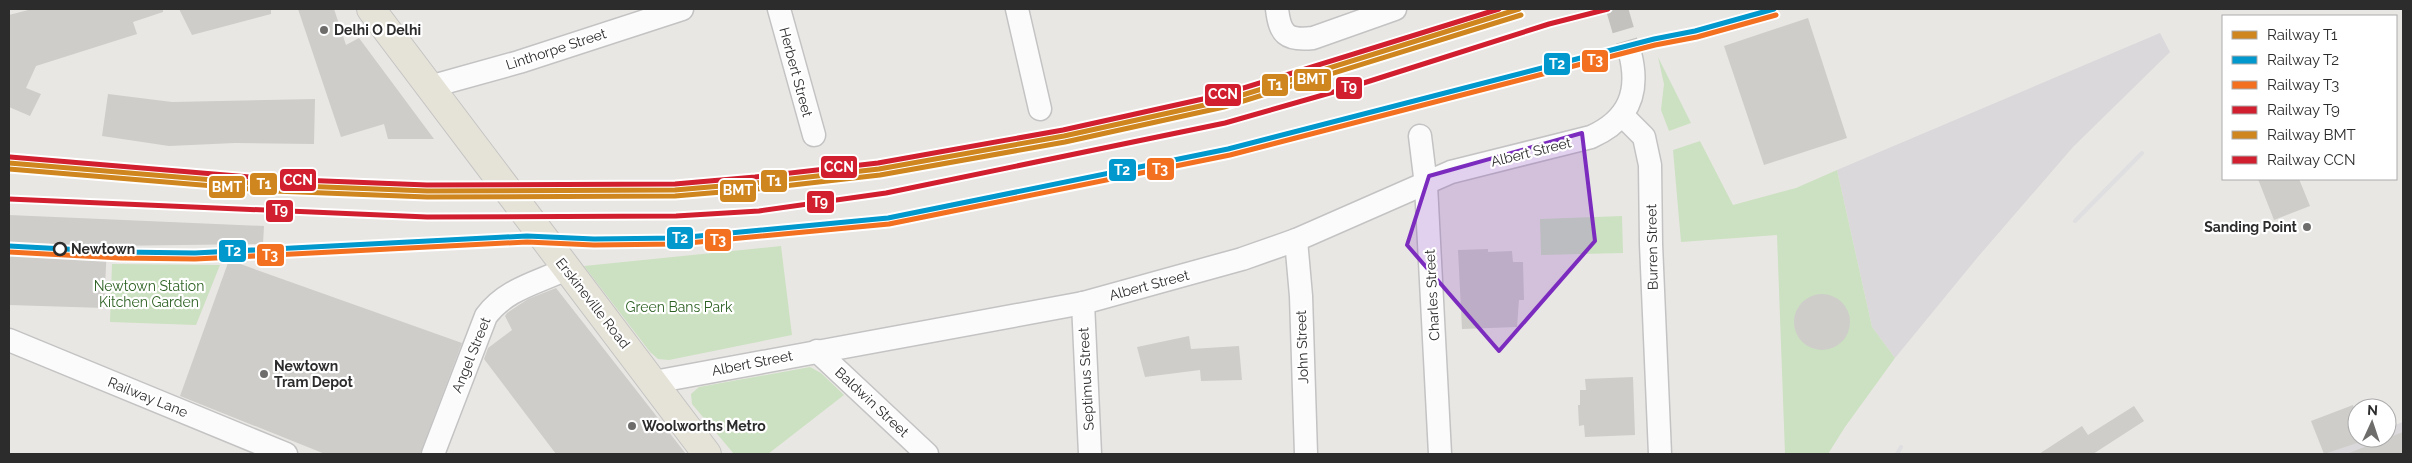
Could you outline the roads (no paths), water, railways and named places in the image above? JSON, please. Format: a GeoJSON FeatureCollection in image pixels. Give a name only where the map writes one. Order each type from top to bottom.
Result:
{"type":"FeatureCollection","features":[{"type":"Feature","properties":{"kind":"main road","name":"Erskineville Road"},"geometry":{"type":"LineString","coordinates":[[371,9],[708,454]]}},
{"type":"Feature","properties":{"kind":"street","name":"Linthorpe Street"},"geometry":{"type":"LineString","coordinates":[[429,87],[519,62],[682,9]]}},
{"type":"Feature","properties":{"kind":"street","name":"Herbert Street"},"geometry":{"type":"LineString","coordinates":[[779,9],[814,135]]}},
{"type":"Feature","properties":{"kind":"street"},"geometry":{"type":"LineString","coordinates":[[1017,9],[1040,109]]}},
{"type":"Feature","properties":{"kind":"street"},"geometry":{"type":"LineString","coordinates":[[1277,9],[1279,26],[1290,37],[1313,38],[1395,9]]}},
{"type":"Feature","properties":{"kind":"street"},"geometry":{"type":"LineString","coordinates":[[1622,115],[1632,95],[1635,83],[1630,53]]}},
{"type":"Feature","properties":{"kind":"street","name":"Albert Street"},"geometry":{"type":"LineString","coordinates":[[654,382],[1083,303],[1242,260],[1296,240],[1426,185],[1450,172],[1591,137],[1603,132],[1622,115]]}},
{"type":"Feature","properties":{"kind":"street","name":"Burren Street"},"geometry":{"type":"LineString","coordinates":[[1622,115],[1644,137],[1650,165],[1651,244],[1660,454]]}},
{"type":"Feature","properties":{"kind":"street","name":"Charles Street"},"geometry":{"type":"LineString","coordinates":[[1420,136],[1426,185],[1440,454]]}},
{"type":"Feature","properties":{"kind":"street","name":"John Street"},"geometry":{"type":"LineString","coordinates":[[1296,240],[1301,296],[1306,454]]}},
{"type":"Feature","properties":{"kind":"street","name":"Angel Street"},"geometry":{"type":"LineString","coordinates":[[433,454],[486,316],[515,290],[562,263]]}},
{"type":"Feature","properties":{"kind":"street","name":"Septimus Street"},"geometry":{"type":"LineString","coordinates":[[1083,303],[1090,454]]}},
{"type":"Feature","properties":{"kind":"street","name":"Railway Lane"},"geometry":{"type":"LineString","coordinates":[[9,340],[286,454]]}},
{"type":"Feature","properties":{"kind":"street","name":"Baldwin Street"},"geometry":{"type":"LineString","coordinates":[[817,351],[927,454]]}},
{"type":"Feature","properties":{"kind":"tunnel"},"geometry":{"type":"LineString","coordinates":[[1617,9],[1630,53]]}},
{"type":"Feature","properties":{"kind":"railway"},"geometry":{"type":"LineString","coordinates":[[2075,221],[2142,153]]}},
{"type":"Feature","properties":{"kind":"railway"},"geometry":{"type":"LineString","coordinates":[[1897,454],[1901,447]]}},
{"type":"Feature","properties":{"kind":"rail line","name":"CCN"},"geometry":{"type":"LineString","coordinates":[[10,157],[274,179],[427,185],[675,184],[755,177],[878,163],[1063,130],[1221,95],[1499,9]]}},
{"type":"Feature","properties":{"kind":"rail line","name":"T1"},"geometry":{"type":"LineString","coordinates":[[9,163],[274,185],[427,191],[675,190],[756,183],[879,169],[1064,136],[1223,101],[1519,9]]}},
{"type":"Feature","properties":{"kind":"rail line","name":"T9"},"geometry":{"type":"LineString","coordinates":[[9,199],[427,217],[676,216],[759,211],[886,193],[1225,123],[1351,87],[1549,24],[1608,9]]}},
{"type":"Feature","properties":{"kind":"rail line","name":"T2"},"geometry":{"type":"LineString","coordinates":[[9,246],[121,252],[195,253],[527,236],[594,239],[678,238],[888,218],[1228,149],[1654,39],[1695,31],[1774,9]]}},
{"type":"Feature","properties":{"kind":"rail line","name":"BMT"},"geometry":{"type":"LineString","coordinates":[[9,169],[274,191],[427,197],[675,196],[757,189],[880,175],[1065,142],[1224,107],[1521,15]]}},
{"type":"Feature","properties":{"kind":"rail line","name":"T3"},"geometry":{"type":"LineString","coordinates":[[9,252],[121,258],[195,259],[527,242],[594,245],[678,244],[889,224],[1230,155],[1655,45],[1697,37],[1776,15]]}},
{"type":"Feature","properties":{"kind":"place","name":"Delhi O Delhi"},"geometry":{"type":"Point","coordinates":[324,30]}},
{"type":"Feature","properties":{"kind":"place","name":"Sanding Point"},"geometry":{"type":"Point","coordinates":[2307,227]}},
{"type":"Feature","properties":{"kind":"place","name":"Newtown"},"geometry":{"type":"Point","coordinates":[60,249]}},
{"type":"Feature","properties":{"kind":"place","name":"Newtown Tram Depot"},"geometry":{"type":"Point","coordinates":[264,374]}},
{"type":"Feature","properties":{"kind":"place","name":"Woolworths Metro"},"geometry":{"type":"Point","coordinates":[632,426]}},
{"type":"Feature","properties":{"kind":"park label","name":"Newtown Station Kitchen Garden"},"geometry":{"type":"Point","coordinates":[149,294]}},
{"type":"Feature","properties":{"kind":"park label","name":"Green Bans Park"},"geometry":{"type":"Point","coordinates":[679,307]}}]}
